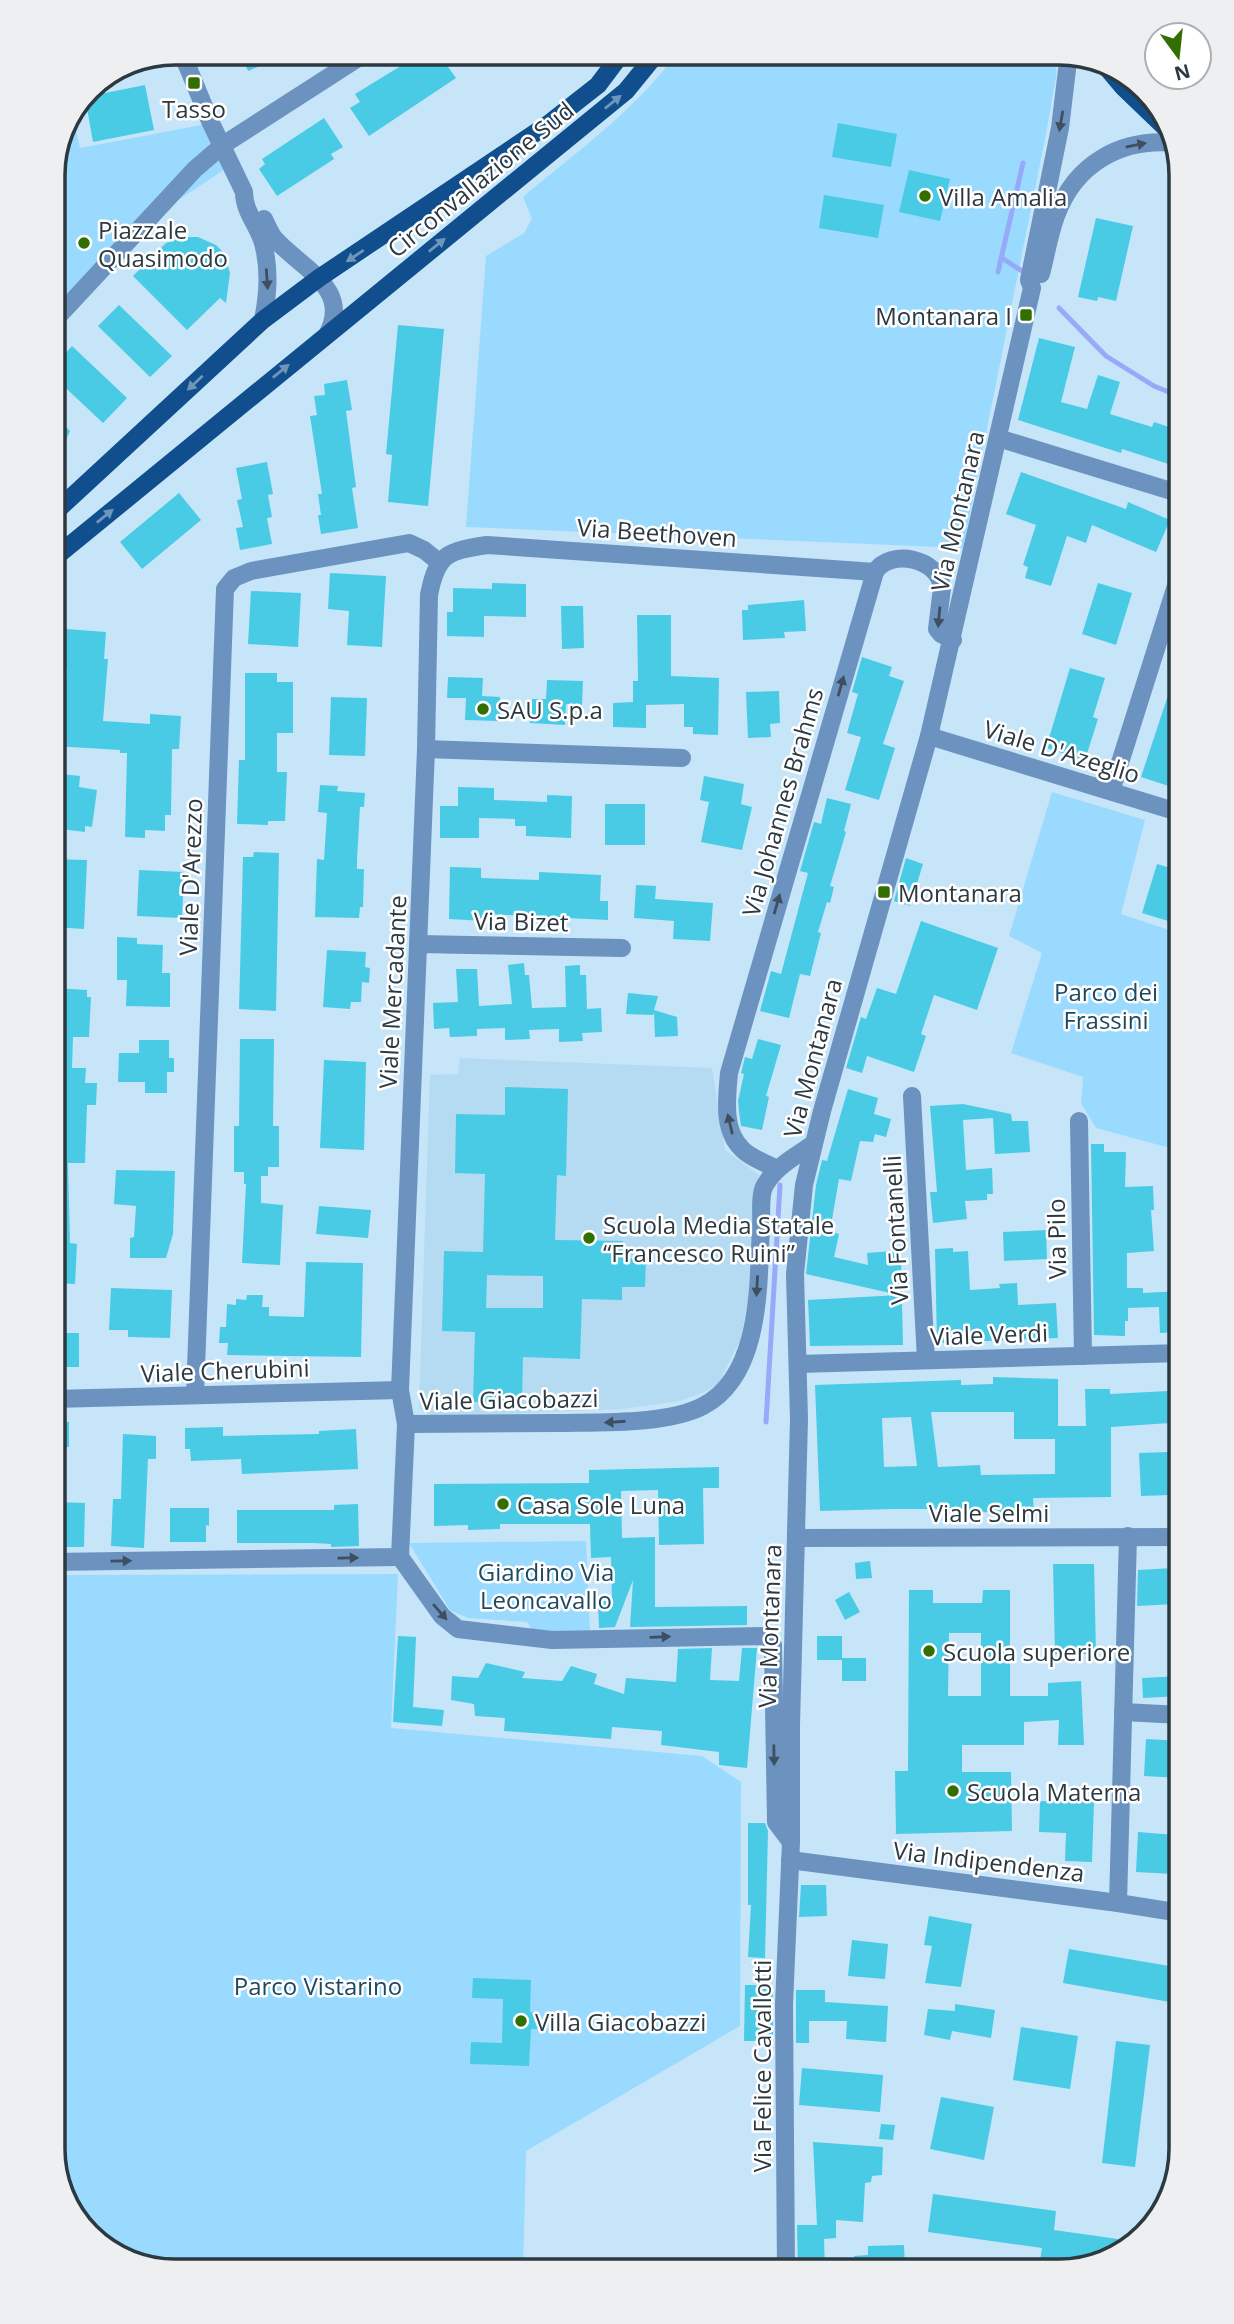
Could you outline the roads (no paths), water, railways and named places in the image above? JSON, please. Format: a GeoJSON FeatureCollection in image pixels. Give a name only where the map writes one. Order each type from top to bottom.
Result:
{"type":"FeatureCollection","features":[{"type":"Feature","properties":{"kind":"main road","name":"Circonvallazione Sud"},"geometry":{"type":"LineString","coordinates":[[65,503],[263,320],[319,278],[547,125],[598,85],[613,65]]}},
{"type":"Feature","properties":{"kind":"main road","name":"Circonvallazione Sud"},"geometry":{"type":"LineString","coordinates":[[65,549],[626,92],[647,65]]}},
{"type":"Feature","properties":{"kind":"main road"},"geometry":{"type":"LineString","coordinates":[[1120,84],[1149,112]]}},
{"type":"Feature","properties":{"kind":"street"},"geometry":{"type":"LineString","coordinates":[[187,65],[244,192],[244,204],[262,242],[269,284],[263,320]]}},
{"type":"Feature","properties":{"kind":"street"},"geometry":{"type":"LineString","coordinates":[[65,309],[195,169],[223,145],[346,65]]}},
{"type":"Feature","properties":{"kind":"street","name":"Via Montanara"},"geometry":{"type":"LineString","coordinates":[[1032,288],[1028,280],[1060,128],[1068,65]]}},
{"type":"Feature","properties":{"kind":"street","name":"Via Montanara"},"geometry":{"type":"LineString","coordinates":[[790,1851],[799,1419],[795,1274],[804,1185],[813,1144],[929,736],[1032,288],[1039,282],[1055,218],[1063,198],[1084,169],[1096,160],[1129,146],[1164,143]]}},
{"type":"Feature","properties":{"kind":"street"},"geometry":{"type":"LineString","coordinates":[[244,192],[253,196],[273,237],[319,278],[334,299],[334,315],[327,335]]}},
{"type":"Feature","properties":{"kind":"street"},"geometry":{"type":"LineString","coordinates":[[998,438],[1169,490]]}},
{"type":"Feature","properties":{"kind":"street","name":"Viale D'Arezzo"},"geometry":{"type":"LineString","coordinates":[[195,1395],[225,589],[234,578],[251,571],[409,542],[425,550],[439,562]]}},
{"type":"Feature","properties":{"kind":"street","name":"Via Beethoven"},"geometry":{"type":"LineString","coordinates":[[439,562],[460,550],[487,545],[875,572]]}},
{"type":"Feature","properties":{"kind":"street"},"geometry":{"type":"LineString","coordinates":[[875,572],[879,565],[896,559],[929,565],[934,569],[942,588],[937,629],[953,640]]}},
{"type":"Feature","properties":{"kind":"street","name":"Viale Mercadante"},"geometry":{"type":"LineString","coordinates":[[406,1424],[400,1390],[419,944],[429,595],[439,562]]}},
{"type":"Feature","properties":{"kind":"street","name":"Via Johannes Brahms"},"geometry":{"type":"LineString","coordinates":[[776,1169],[742,1150],[733,1136],[727,1118],[729,1073],[875,572]]}},
{"type":"Feature","properties":{"kind":"street"},"geometry":{"type":"LineString","coordinates":[[1111,791],[1169,608]]}},
{"type":"Feature","properties":{"kind":"street","name":"Viale D'Azeglio"},"geometry":{"type":"LineString","coordinates":[[929,736],[1169,809]]}},
{"type":"Feature","properties":{"kind":"street"},"geometry":{"type":"LineString","coordinates":[[426,749],[682,758]]}},
{"type":"Feature","properties":{"kind":"street","name":"Via Bizet"},"geometry":{"type":"LineString","coordinates":[[419,944],[622,948]]}},
{"type":"Feature","properties":{"kind":"street","name":"Via Fontanelli"},"geometry":{"type":"LineString","coordinates":[[912,1096],[926,1360]]}},
{"type":"Feature","properties":{"kind":"street","name":"Via Pilo"},"geometry":{"type":"LineString","coordinates":[[1079,1121],[1083,1356]]}},
{"type":"Feature","properties":{"kind":"street"},"geometry":{"type":"LineString","coordinates":[[776,1169],[813,1144]]}},
{"type":"Feature","properties":{"kind":"street","name":"Viale Giacobazzi"},"geometry":{"type":"LineString","coordinates":[[400,1558],[406,1424],[656,1419],[701,1407],[723,1393],[736,1373],[750,1340],[756,1310],[763,1188],[776,1169]]}},
{"type":"Feature","properties":{"kind":"street","name":"Viale Verdi"},"geometry":{"type":"LineString","coordinates":[[798,1364],[1169,1353]]}},
{"type":"Feature","properties":{"kind":"street","name":"Viale Cherubini"},"geometry":{"type":"LineString","coordinates":[[65,1399],[400,1390]]}},
{"type":"Feature","properties":{"kind":"street"},"geometry":{"type":"LineString","coordinates":[[1118,1902],[1128,1536]]}},
{"type":"Feature","properties":{"kind":"street","name":"Viale Selmi"},"geometry":{"type":"LineString","coordinates":[[796,1538],[1169,1537]]}},
{"type":"Feature","properties":{"kind":"street"},"geometry":{"type":"LineString","coordinates":[[65,1562],[400,1558],[442,1616],[458,1629],[552,1640],[768,1636],[772,1645],[776,1822],[790,1851]]}},
{"type":"Feature","properties":{"kind":"street"},"geometry":{"type":"LineString","coordinates":[[1123,1712],[1169,1714]]}},
{"type":"Feature","properties":{"kind":"street","name":"Via Indipendenza"},"geometry":{"type":"LineString","coordinates":[[790,1851],[1169,1911]]}},
{"type":"Feature","properties":{"kind":"street","name":"Via Felice Cavallotti"},"geometry":{"type":"LineString","coordinates":[[786,2259],[783,2016],[790,1851]]}},
{"type":"Feature","properties":{"kind":"waterway"},"geometry":{"type":"LineString","coordinates":[[998,272],[1023,163]]}},
{"type":"Feature","properties":{"kind":"waterway"},"geometry":{"type":"LineString","coordinates":[[1002,258],[1022,271]]}},
{"type":"Feature","properties":{"kind":"waterway"},"geometry":{"type":"LineString","coordinates":[[1059,308],[1106,356],[1154,386],[1169,392]]}},
{"type":"Feature","properties":{"kind":"waterway"},"geometry":{"type":"LineString","coordinates":[[766,1422],[780,1185]]}},
{"type":"Feature","properties":{"kind":"place","name":"Tasso"},"geometry":{"type":"Point","coordinates":[194,83]}},
{"type":"Feature","properties":{"kind":"place","name":"Villa Amalia"},"geometry":{"type":"Point","coordinates":[925,196]}},
{"type":"Feature","properties":{"kind":"place","name":"Piazzale Quasimodo"},"geometry":{"type":"Point","coordinates":[84,243]}},
{"type":"Feature","properties":{"kind":"place","name":"Montanara I"},"geometry":{"type":"Point","coordinates":[1026,315]}},
{"type":"Feature","properties":{"kind":"place","name":"SAU S.p.a"},"geometry":{"type":"Point","coordinates":[483,709]}},
{"type":"Feature","properties":{"kind":"place","name":"Montanara"},"geometry":{"type":"Point","coordinates":[884,892]}},
{"type":"Feature","properties":{"kind":"place","name":"Scuola Media Statale “Francesco Ruini”"},"geometry":{"type":"Point","coordinates":[589,1238]}},
{"type":"Feature","properties":{"kind":"place","name":"Casa Sole Luna"},"geometry":{"type":"Point","coordinates":[503,1504]}},
{"type":"Feature","properties":{"kind":"place","name":"Scuola superiore"},"geometry":{"type":"Point","coordinates":[929,1651]}},
{"type":"Feature","properties":{"kind":"place","name":"Scuola Materna"},"geometry":{"type":"Point","coordinates":[953,1791]}},
{"type":"Feature","properties":{"kind":"place","name":"Villa Giacobazzi"},"geometry":{"type":"Point","coordinates":[521,2021]}},
{"type":"Feature","properties":{"kind":"park label","name":"Parco dei Frassini"},"geometry":{"type":"Point","coordinates":[1106,1005]}},
{"type":"Feature","properties":{"kind":"park label","name":"Giardino Via Leoncavallo"},"geometry":{"type":"Point","coordinates":[546,1585]}},
{"type":"Feature","properties":{"kind":"park label","name":"Parco Vistarino"},"geometry":{"type":"Point","coordinates":[318,1985]}}]}
